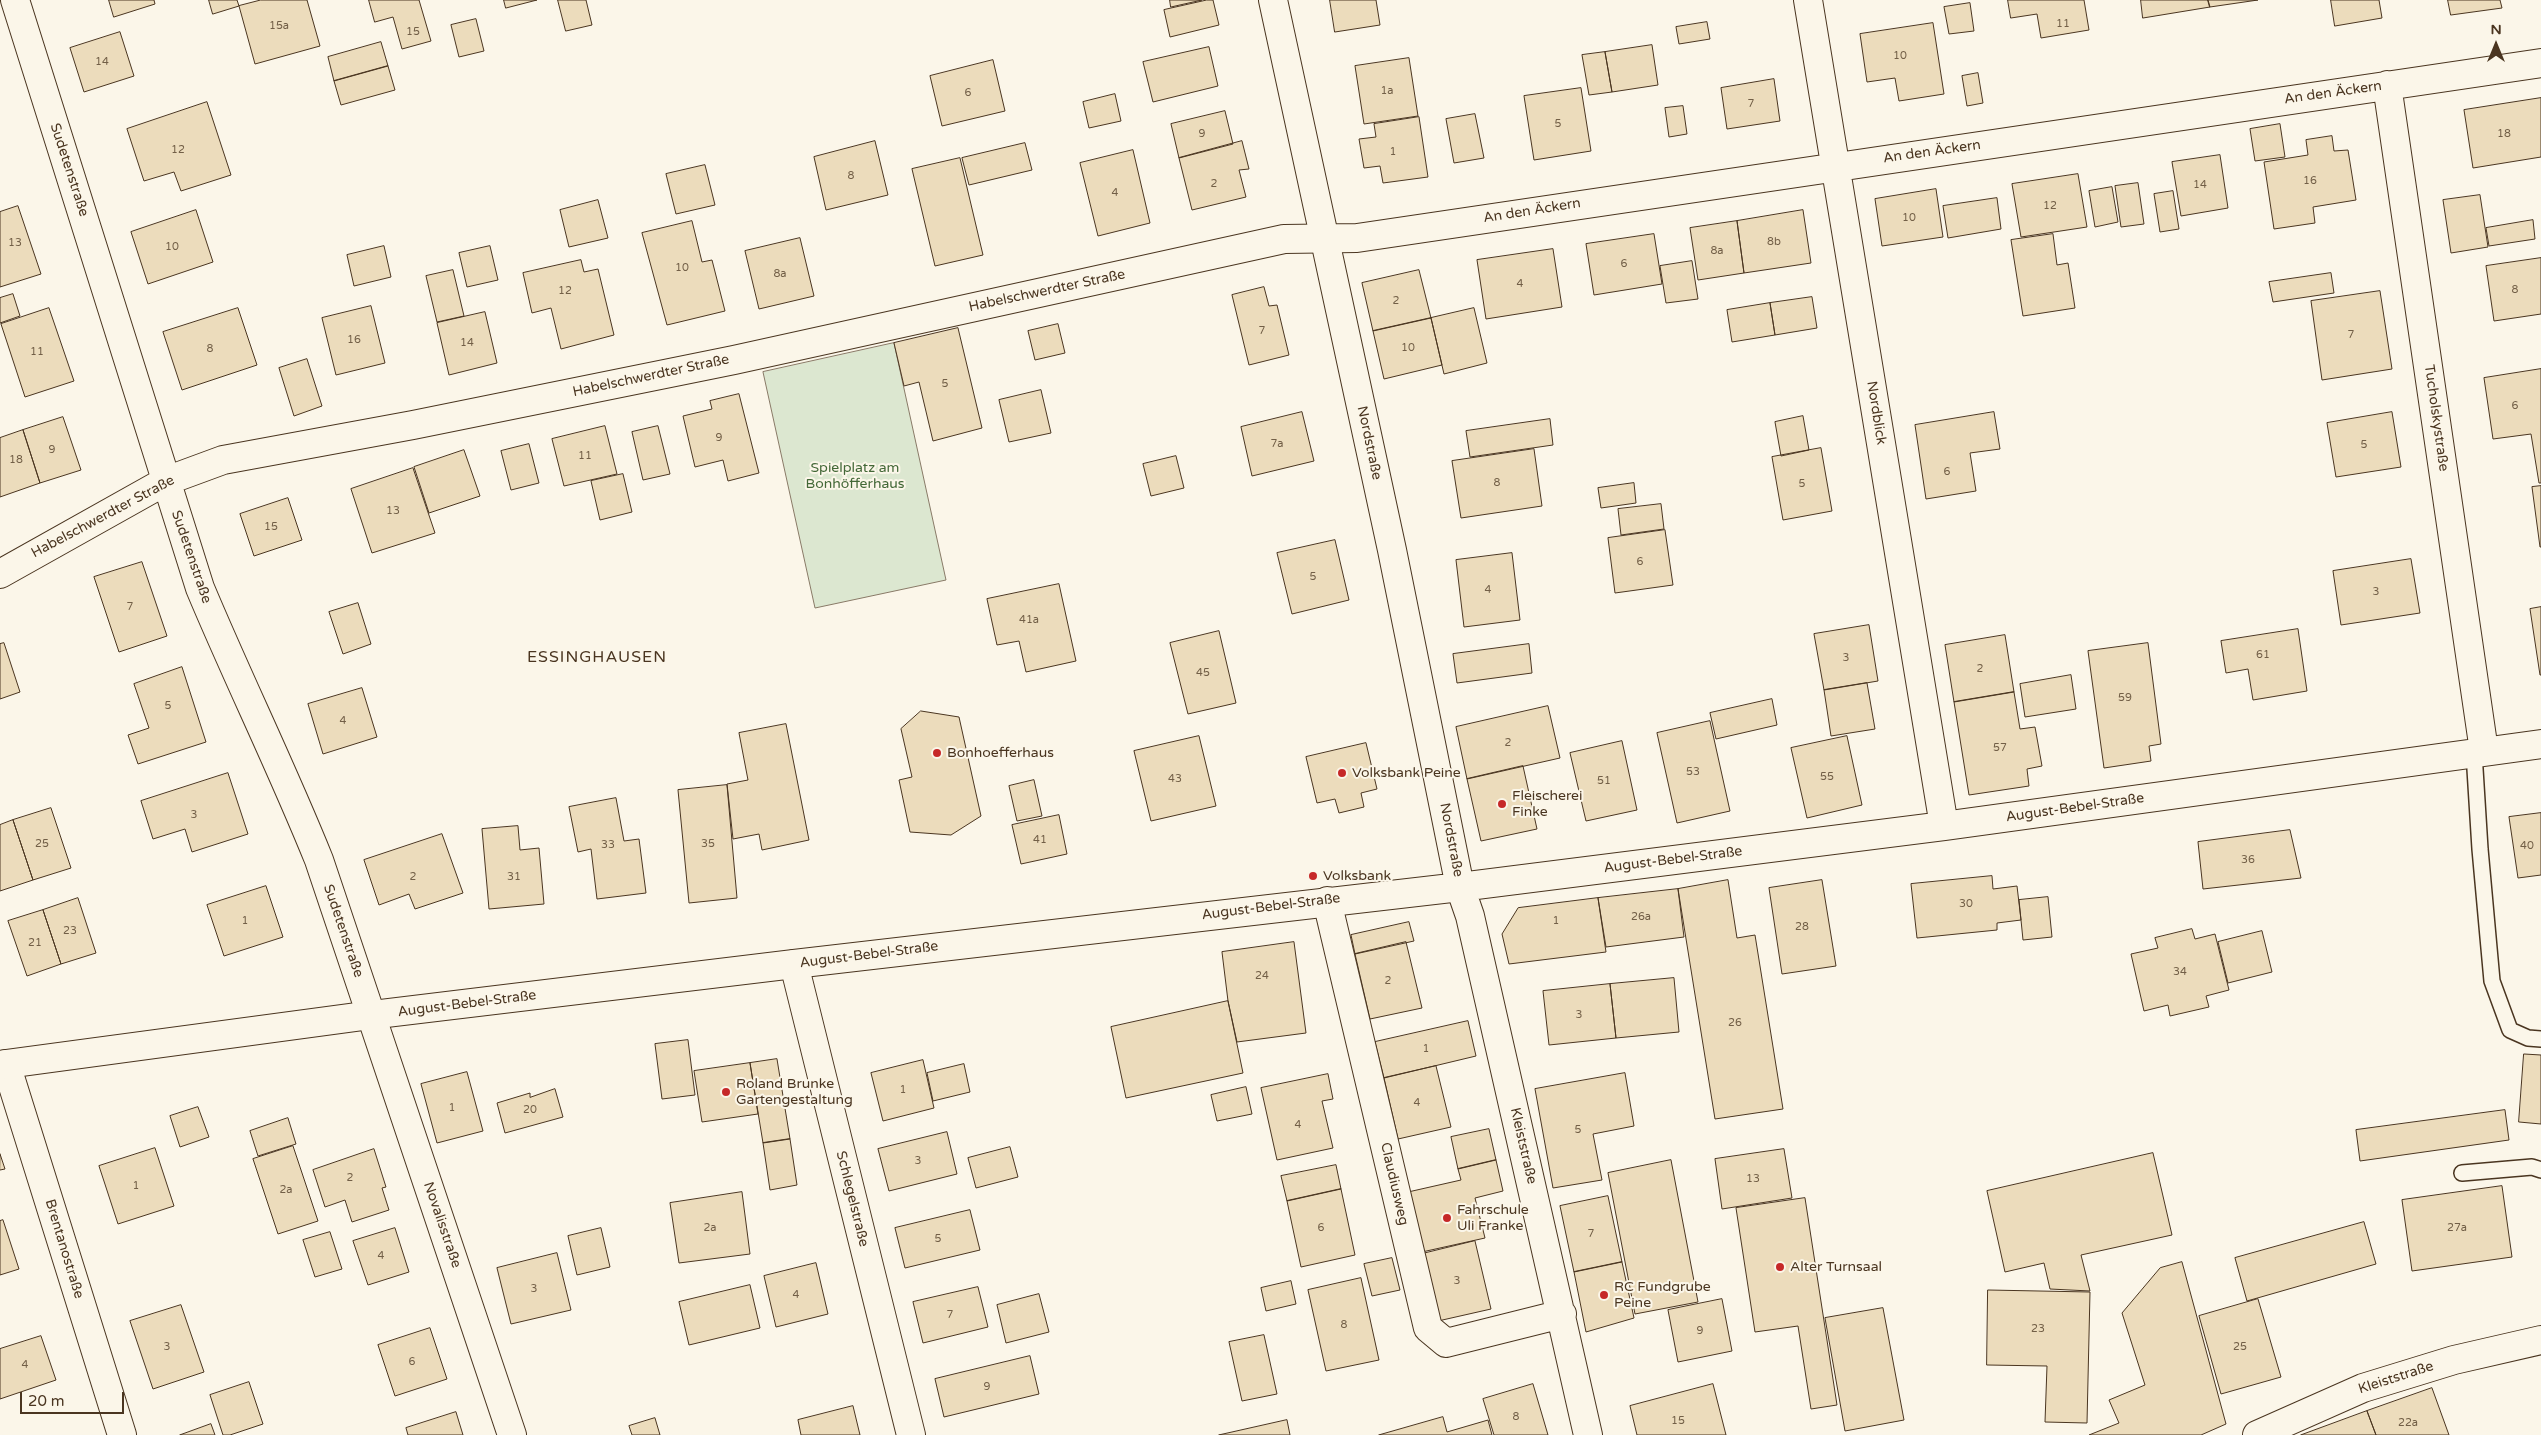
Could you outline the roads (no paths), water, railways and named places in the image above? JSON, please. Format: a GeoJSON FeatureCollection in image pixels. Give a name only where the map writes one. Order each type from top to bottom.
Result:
{"type":"FeatureCollection","features":[{"type":"Feature","properties":{"kind":"street","name":"Sudetenstraße"},"geometry":{"type":"LineString","coordinates":[[15,0],[145,408],[200,588],[239,681],[285,776],[319,860],[372,1015]]}},
{"type":"Feature","properties":{"kind":"street","name":"Nordstraße"},"geometry":{"type":"LineString","coordinates":[[1274,0],[1392,550],[1460,887]]}},
{"type":"Feature","properties":{"kind":"street","name":"Nordblick"},"geometry":{"type":"LineString","coordinates":[[1808,0],[1944,826]]}},
{"type":"Feature","properties":{"kind":"street","name":"An den Äckern"},"geometry":{"type":"LineString","coordinates":[[1324,238],[1357,238],[2541,63]]}},
{"type":"Feature","properties":{"kind":"street","name":"Tucholskystraße"},"geometry":{"type":"LineString","coordinates":[[2387,85],[2479,752]]}},
{"type":"Feature","properties":{"kind":"street","name":"Habelschwerdter Straße"},"geometry":{"type":"LineString","coordinates":[[0,574],[166,481],[223,460],[413,425],[734,360],[1284,239],[1324,238]]}},
{"type":"Feature","properties":{"kind":"street","name":"August-Bebel-Straße"},"geometry":{"type":"LineString","coordinates":[[3,1064],[372,1015],[1327,901],[1460,887],[1944,826],[2541,744]]}},
{"type":"Feature","properties":{"kind":"street","name":"Kleiststraße"},"geometry":{"type":"LineString","coordinates":[[1460,887],[1470,916],[1588,1435]]}},
{"type":"Feature","properties":{"kind":"street","name":"Claudiusweg"},"geometry":{"type":"LineString","coordinates":[[1327,901],[1428,1328],[1446,1343],[1562,1314]]}},
{"type":"Feature","properties":{"kind":"street","name":"Schlegelstraße"},"geometry":{"type":"LineString","coordinates":[[794,964],[911,1435]]}},
{"type":"Feature","properties":{"kind":"street","name":"Novalisstraße"},"geometry":{"type":"LineString","coordinates":[[372,1015],[512,1435]]}},
{"type":"Feature","properties":{"kind":"street","name":"Brentanostraße"},"geometry":{"type":"LineString","coordinates":[[3,1064],[122,1435]]}},
{"type":"Feature","properties":{"kind":"street","name":"Kleiststraße"},"geometry":{"type":"LineString","coordinates":[[2258,1435],[2363,1388],[2454,1360],[2541,1340]]}},
{"type":"Feature","properties":{"kind":"lane"},"geometry":{"type":"LineString","coordinates":[[2479,752],[2480,849],[2492,981],[2510,1030],[2528,1038],[2541,1038]]}},
{"type":"Feature","properties":{"kind":"lane"},"geometry":{"type":"LineString","coordinates":[[2462,1173],[2532,1167],[2541,1170]]}},
{"type":"Feature","properties":{"kind":"place","name":"Bonhoefferhaus"},"geometry":{"type":"Point","coordinates":[937,753]}},
{"type":"Feature","properties":{"kind":"place","name":"Volksbank Peine"},"geometry":{"type":"Point","coordinates":[1342,773]}},
{"type":"Feature","properties":{"kind":"place","name":"Fleischerei Finke"},"geometry":{"type":"Point","coordinates":[1502,804]}},
{"type":"Feature","properties":{"kind":"place","name":"Volksbank"},"geometry":{"type":"Point","coordinates":[1313,876]}},
{"type":"Feature","properties":{"kind":"place","name":"Roland Brunke Gartengestaltung"},"geometry":{"type":"Point","coordinates":[726,1092]}},
{"type":"Feature","properties":{"kind":"place","name":"Fahrschule Uli Franke"},"geometry":{"type":"Point","coordinates":[1447,1218]}},
{"type":"Feature","properties":{"kind":"place","name":"Alter Turnsaal"},"geometry":{"type":"Point","coordinates":[1780,1267]}},
{"type":"Feature","properties":{"kind":"place","name":"RC Fundgrube Peine"},"geometry":{"type":"Point","coordinates":[1604,1295]}},
{"type":"Feature","properties":{"kind":"district","name":"ESSINGHAUSEN"},"geometry":{"type":"Point","coordinates":[597,658]}},
{"type":"Feature","properties":{"kind":"park label","name":"Spielplatz am Bonhöfferhaus"},"geometry":{"type":"Point","coordinates":[855,476]}}]}
